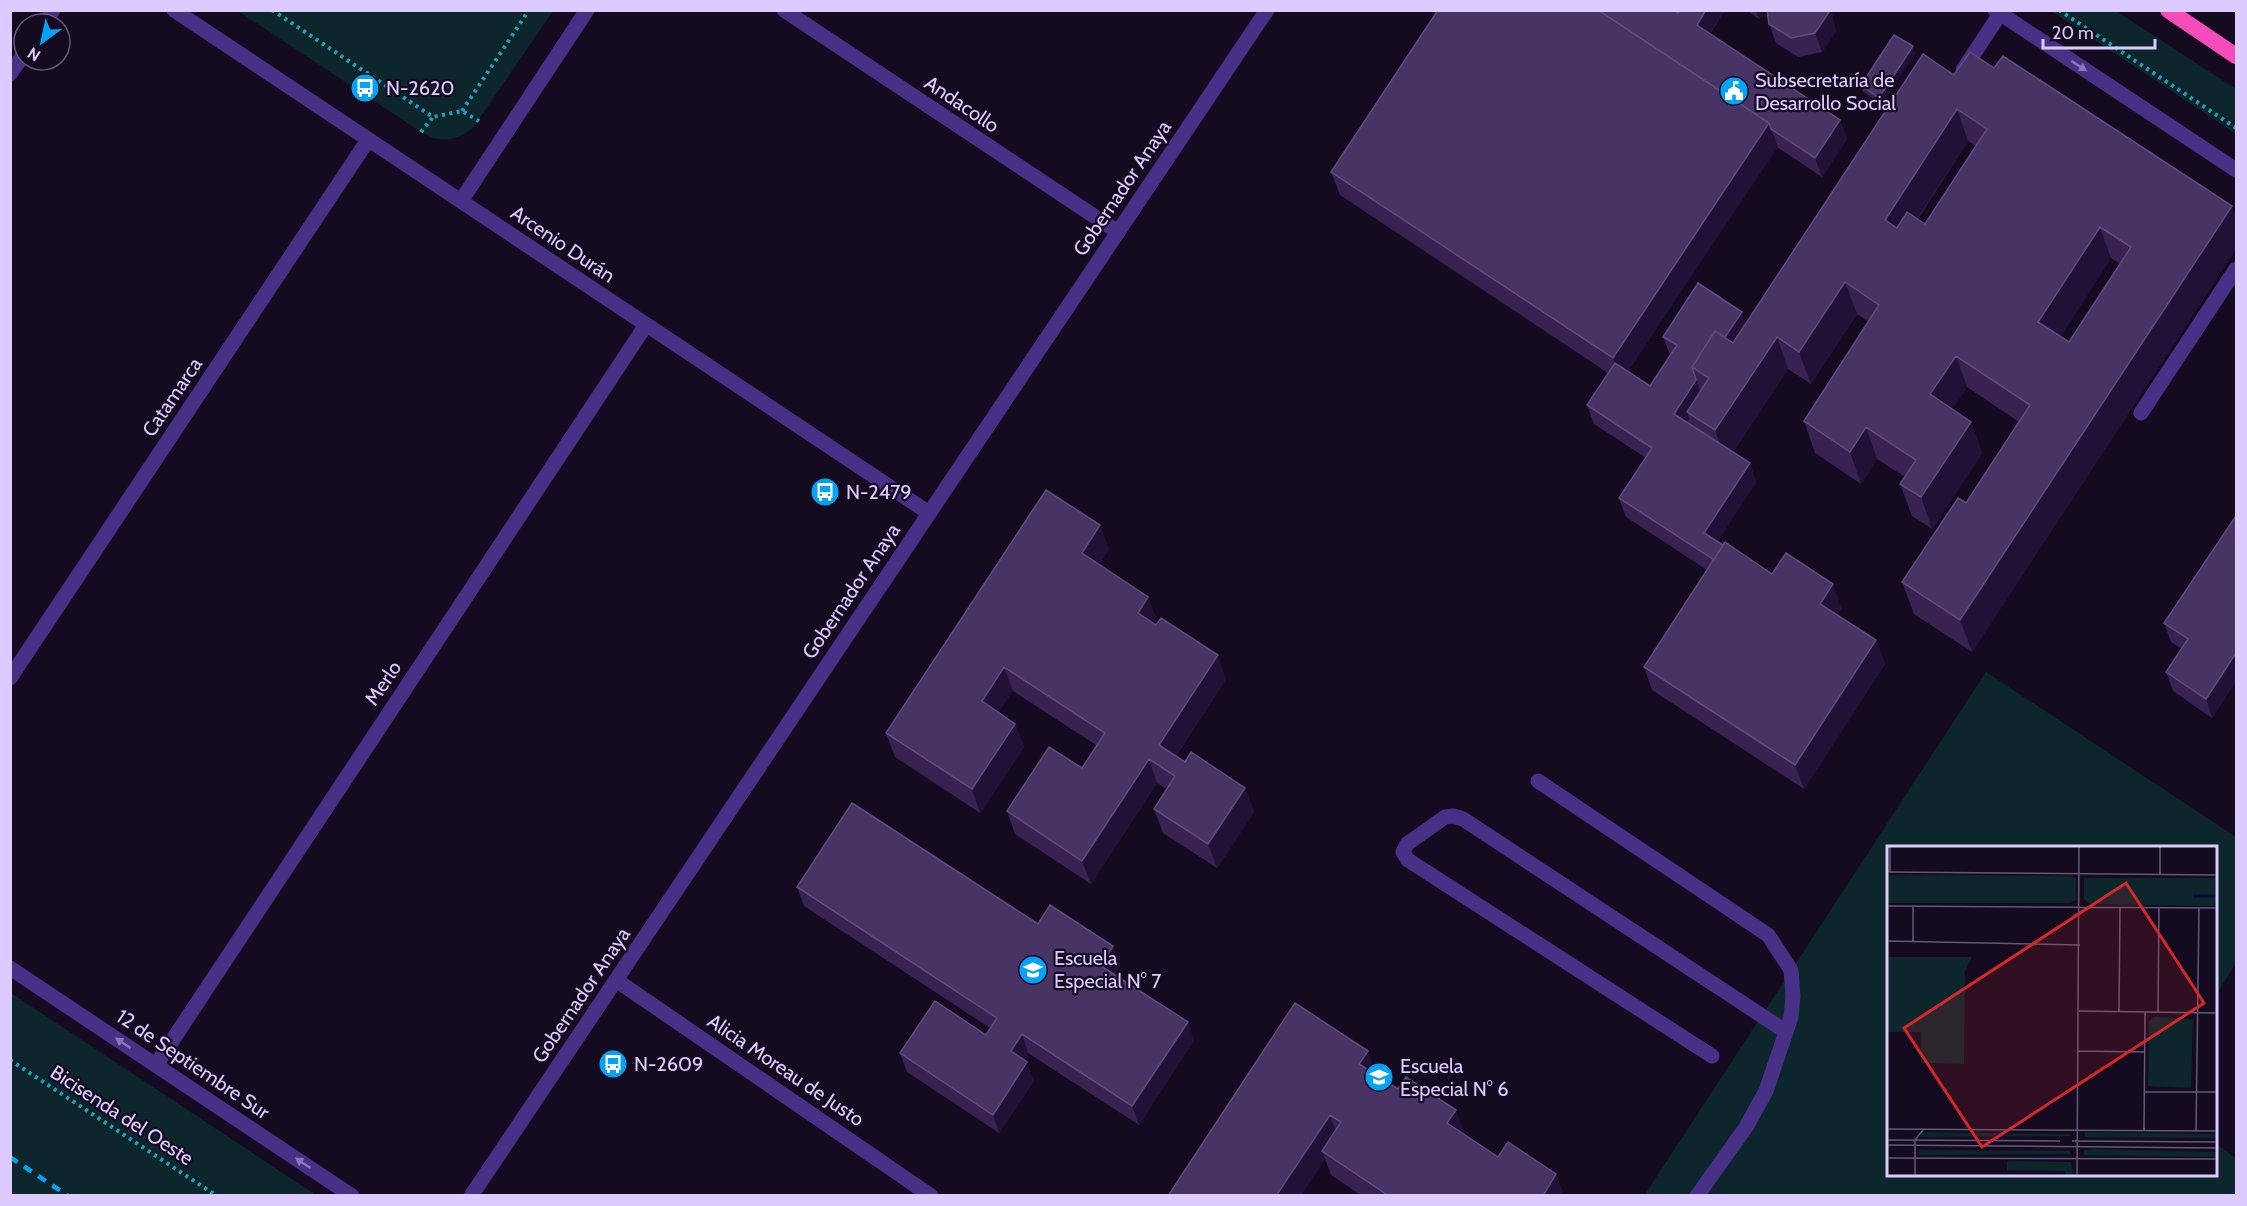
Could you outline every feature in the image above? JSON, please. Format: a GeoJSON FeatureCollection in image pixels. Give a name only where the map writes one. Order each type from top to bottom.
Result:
{"type":"FeatureCollection","features":[{"type":"Feature","properties":{"kind":"highway"},"geometry":{"type":"LineString","coordinates":[[2168,10],[2236,56]]}},
{"type":"Feature","properties":{"kind":"street","name":"Arcenio Durán"},"geometry":{"type":"LineString","coordinates":[[174,10],[929,513]]}},
{"type":"Feature","properties":{"kind":"street"},"geometry":{"type":"LineString","coordinates":[[461,201],[587,10]]}},
{"type":"Feature","properties":{"kind":"street","name":"Andacollo"},"geometry":{"type":"LineString","coordinates":[[784,10],[1118,232]]}},
{"type":"Feature","properties":{"kind":"street","name":"Gobernador Anaya"},"geometry":{"type":"LineString","coordinates":[[471,1196],[1267,10]]}},
{"type":"Feature","properties":{"kind":"street"},"geometry":{"type":"LineString","coordinates":[[1953,85],[1997,12],[2236,170]]}},
{"type":"Feature","properties":{"kind":"street","name":"Catamarca"},"geometry":{"type":"LineString","coordinates":[[10,678],[368,140]]}},
{"type":"Feature","properties":{"kind":"street"},"geometry":{"type":"LineString","coordinates":[[2141,413],[2236,269]]}},
{"type":"Feature","properties":{"kind":"street","name":"Merlo"},"geometry":{"type":"LineString","coordinates":[[156,1065],[646,325]]}},
{"type":"Feature","properties":{"kind":"street"},"geometry":{"type":"LineString","coordinates":[[1538,781],[1768,935],[1791,970],[1793,996],[1791,1017],[1766,1091],[1746,1127],[1696,1196]]}},
{"type":"Feature","properties":{"kind":"street"},"geometry":{"type":"LineString","coordinates":[[1712,1056],[1408,860],[1403,852],[1407,844],[1445,818],[1453,816],[1463,819],[1785,1031]]}},
{"type":"Feature","properties":{"kind":"street","name":"12 de Septiembre Sur"},"geometry":{"type":"LineString","coordinates":[[10,968],[352,1196]]}},
{"type":"Feature","properties":{"kind":"street","name":"Alicia Moreau de Justo"},"geometry":{"type":"LineString","coordinates":[[616,980],[931,1196]]}},
{"type":"Feature","properties":{"kind":"path"},"geometry":{"type":"LineString","coordinates":[[272,10],[433,117]]}},
{"type":"Feature","properties":{"kind":"path"},"geometry":{"type":"LineString","coordinates":[[462,111],[529,10]]}},
{"type":"Feature","properties":{"kind":"path"},"geometry":{"type":"LineString","coordinates":[[2059,10],[2236,128]]}},
{"type":"Feature","properties":{"kind":"path"},"geometry":{"type":"LineString","coordinates":[[421,132],[433,117],[462,111],[479,121]]}},
{"type":"Feature","properties":{"kind":"path","name":"Bicisenda del Oeste"},"geometry":{"type":"LineString","coordinates":[[10,1060],[217,1196]]}},
{"type":"Feature","properties":{"kind":"green space"},"geometry":{"type":"Polygon","coordinates":[[[238,11],[553,11],[472,129],[447,140],[434,138],[421,132],[238,11]]]}},
{"type":"Feature","properties":{"kind":"green space"},"geometry":{"type":"Polygon","coordinates":[[[2051,11],[2116,11],[2236,89],[2236,134],[2051,11]]]}},
{"type":"Feature","properties":{"kind":"green space"},"geometry":{"type":"Polygon","coordinates":[[[1986,672],[2236,837],[2236,963],[2217,993],[2217,846],[1887,846],[1887,1176],[2217,1176],[2217,1145],[2236,1158],[2236,1195],[1644,1196],[1986,672]]]}},
{"type":"Feature","properties":{"kind":"green space"},"geometry":{"type":"Polygon","coordinates":[[[11,993],[316,1195],[11,1195],[11,993]]]}},
{"type":"Feature","properties":{"kind":"building"},"geometry":{"type":"Polygon","coordinates":[[[1438,10],[1598,10],[1769,123],[1613,358],[1331,172],[1438,10]]]}},
{"type":"Feature","properties":{"kind":"building","name":"Subsecretaría de Desarrollo Social"},"geometry":{"type":"Polygon","coordinates":[[[1598,10],[1674,10],[1678,13],[1680,10],[1706,10],[1697,25],[1840,120],[1815,158],[1771,129],[1769,123],[1598,10]]]}},
{"type":"Feature","properties":{"kind":"building"},"geometry":{"type":"Polygon","coordinates":[[[1767,10],[1828,10],[1829,12],[1815,33],[1791,38],[1769,24],[1767,10]]]}},
{"type":"Feature","properties":{"kind":"building"},"geometry":{"type":"Polygon","coordinates":[[[1894,35],[1913,46],[1879,98],[1861,85],[1894,35]]]}},
{"type":"Feature","properties":{"kind":"building"},"geometry":{"type":"Polygon","coordinates":[[[1970,52],[1994,68],[2003,56],[2232,206],[1960,620],[1902,582],[1958,498],[1966,503],[2030,405],[1956,356],[1930,394],[1971,422],[1921,497],[1900,484],[1916,460],[1866,427],[1850,452],[1804,421],[1879,305],[1845,282],[1799,352],[1777,337],[1715,430],[1687,412],[1709,378],[1692,367],[1715,331],[1733,343],[1923,54],[1954,75],[1970,52]],[[1957,109],[1885,220],[1897,228],[1907,212],[1925,224],[1987,129],[1957,109]],[[2100,227],[2038,322],[2069,342],[2131,247],[2100,227]]]}},
{"type":"Feature","properties":{"kind":"building"},"geometry":{"type":"Polygon","coordinates":[[[1698,283],[1742,312],[1725,337],[1715,331],[1692,367],[1696,380],[1674,414],[1750,463],[1704,533],[1723,545],[1714,560],[1619,498],[1652,448],[1587,405],[1615,363],[1650,386],[1677,345],[1663,337],[1698,283]]]}},
{"type":"Feature","properties":{"kind":"building"},"geometry":{"type":"Polygon","coordinates":[[[1046,490],[1100,525],[1082,553],[1148,597],[1138,613],[1156,625],[1161,618],[1218,655],[1159,745],[1185,762],[1191,752],[1245,788],[1208,844],[1154,809],[1175,776],[1149,759],[1082,861],[1007,811],[1049,747],[1082,768],[1105,733],[1004,667],[982,701],[1015,724],[972,789],[886,733],[1046,490]]]}},
{"type":"Feature","properties":{"kind":"building"},"geometry":{"type":"Polygon","coordinates":[[[2236,516],[2236,653],[2206,699],[2166,672],[2188,639],[2164,623],[2236,516]]]}},
{"type":"Feature","properties":{"kind":"building"},"geometry":{"type":"Polygon","coordinates":[[[1725,542],[1772,574],[1786,553],[1833,584],[1820,604],[1876,640],[1795,765],[1644,667],[1725,542]]]}},
{"type":"Feature","properties":{"kind":"building"},"geometry":{"type":"Polygon","coordinates":[[[852,803],[1038,924],[1050,905],[1113,946],[1101,966],[1188,1022],[1132,1106],[1022,1034],[1011,1051],[1027,1062],[993,1115],[900,1053],[935,1001],[986,1035],[997,1018],[797,887],[852,803]]]}},
{"type":"Feature","properties":{"kind":"building"},"geometry":{"type":"Polygon","coordinates":[[[1295,1003],[1368,1051],[1359,1064],[1398,1089],[1406,1077],[1456,1110],[1447,1123],[1498,1157],[1508,1142],[1556,1174],[1543,1196],[1389,1196],[1322,1151],[1341,1122],[1330,1115],[1276,1196],[1168,1196],[1295,1003]]]}},
{"type":"Feature","properties":{"kind":"railway"},"geometry":{"type":"LineString","coordinates":[[10,1157],[68,1196]]}},
{"type":"Feature","properties":{"kind":"place","name":"N-2620"},"geometry":{"type":"Point","coordinates":[365,88]}},
{"type":"Feature","properties":{"kind":"place","name":"Subsecretaría de Desarrollo Social"},"geometry":{"type":"Point","coordinates":[1734,91]}},
{"type":"Feature","properties":{"kind":"place","name":"N-2479"},"geometry":{"type":"Point","coordinates":[825,492]}},
{"type":"Feature","properties":{"kind":"place","name":"Escuela Especial N° 7"},"geometry":{"type":"Point","coordinates":[1033,970]}},
{"type":"Feature","properties":{"kind":"place","name":"N-2609"},"geometry":{"type":"Point","coordinates":[613,1064]}},
{"type":"Feature","properties":{"kind":"place","name":"Escuela Especial N° 6"},"geometry":{"type":"Point","coordinates":[1379,1077]}}]}
